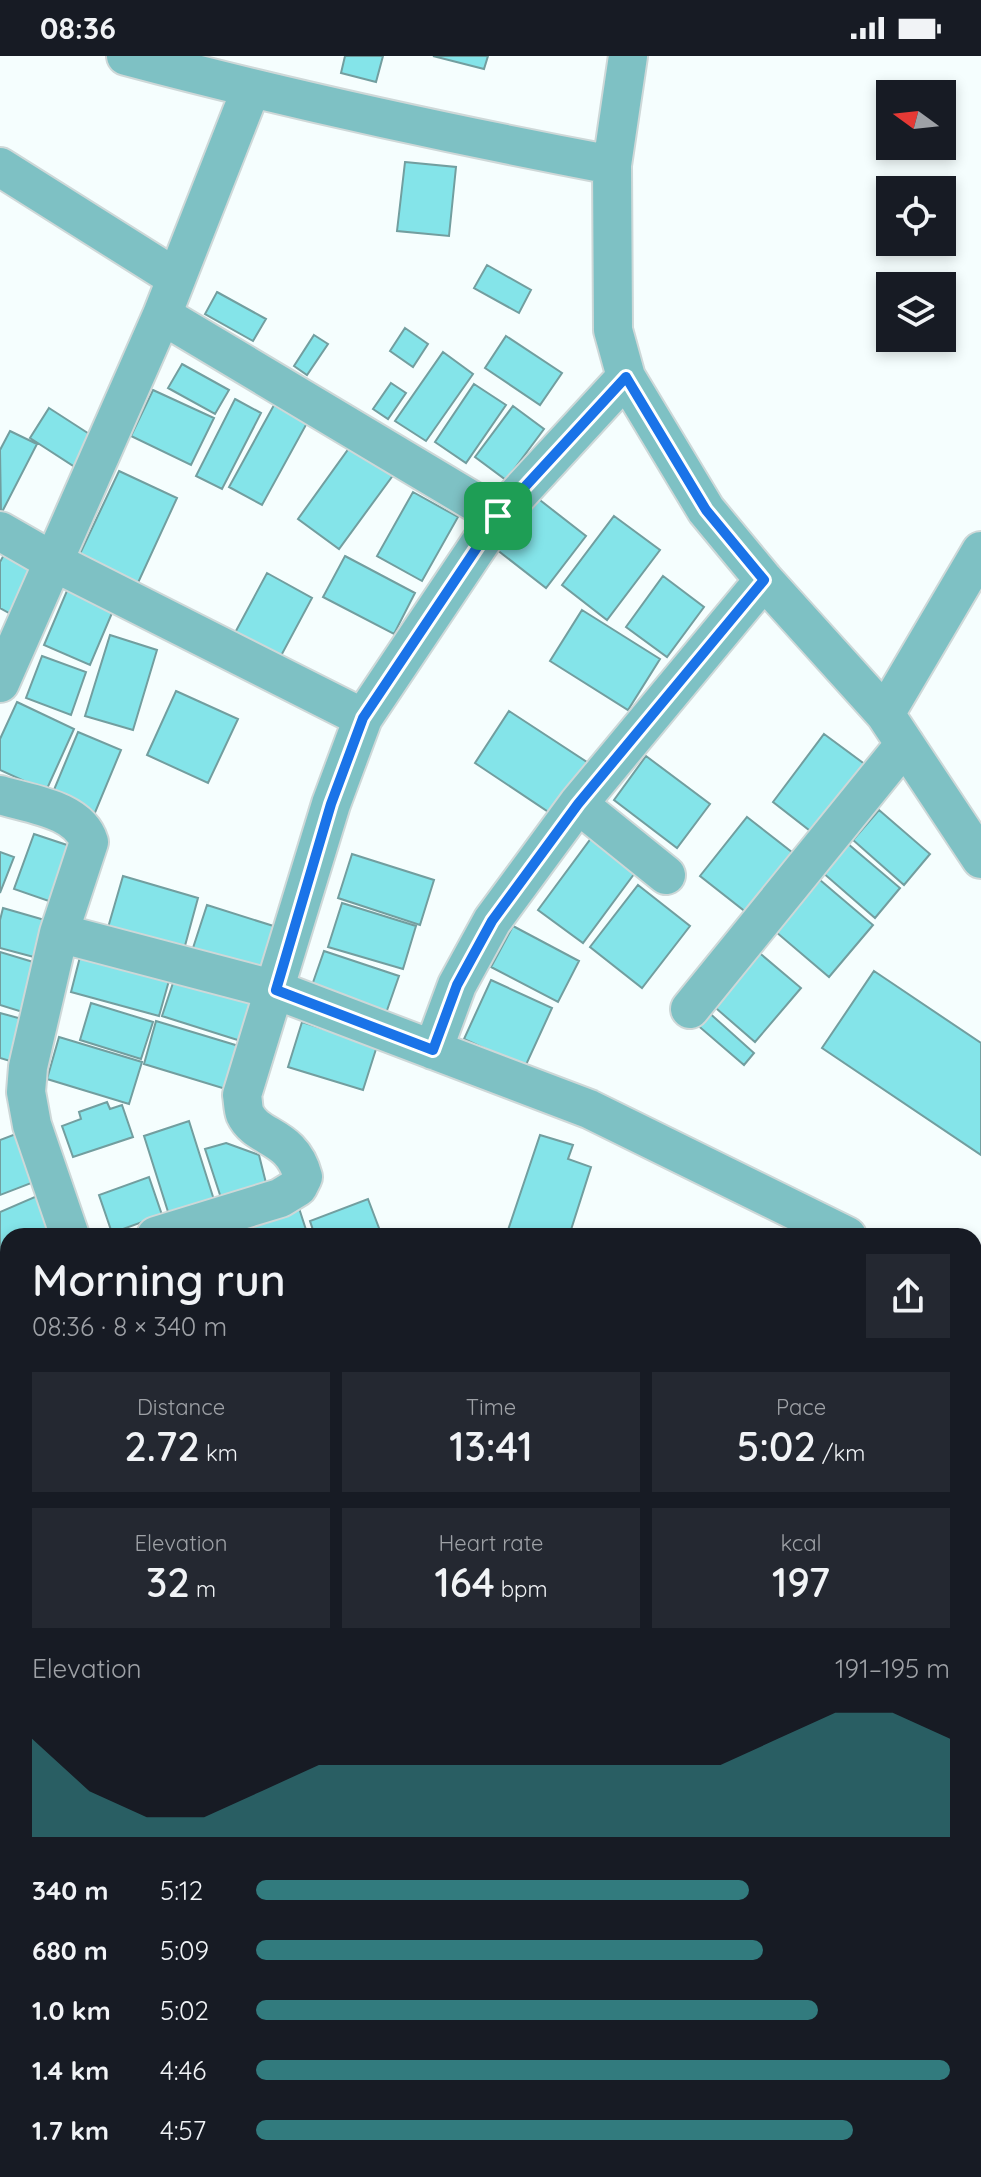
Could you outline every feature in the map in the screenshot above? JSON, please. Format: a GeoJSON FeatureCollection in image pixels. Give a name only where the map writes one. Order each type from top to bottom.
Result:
{"type":"FeatureCollection","features":[{"type":"Feature","properties":{"kind":"street"},"geometry":{"type":"LineString","coordinates":[[126,56],[437,132],[612,165]]}},
{"type":"Feature","properties":{"kind":"street"},"geometry":{"type":"LineString","coordinates":[[628,56],[612,165],[613,330],[626,377],[706,510],[895,729],[981,859]]}},
{"type":"Feature","properties":{"kind":"street"},"geometry":{"type":"LineString","coordinates":[[0,683],[162,315],[251,89]]}},
{"type":"Feature","properties":{"kind":"street"},"geometry":{"type":"LineString","coordinates":[[0,167],[176,278]]}},
{"type":"Feature","properties":{"kind":"street"},"geometry":{"type":"LineString","coordinates":[[162,315],[498,516]]}},
{"type":"Feature","properties":{"kind":"street"},"geometry":{"type":"LineString","coordinates":[[182,1228],[280,1198],[298,1187],[303,1177],[299,1162],[281,1141],[255,1126],[244,1113],[242,1095],[331,804],[363,718],[498,516],[626,377]]}},
{"type":"Feature","properties":{"kind":"street"},"geometry":{"type":"LineString","coordinates":[[0,531],[54,562],[363,718]]}},
{"type":"Feature","properties":{"kind":"street"},"geometry":{"type":"LineString","coordinates":[[690,1009],[829,834],[895,729],[981,551]]}},
{"type":"Feature","properties":{"kind":"street"},"geometry":{"type":"LineString","coordinates":[[433,1050],[457,985],[492,921],[578,804],[764,580]]}},
{"type":"Feature","properties":{"kind":"street"},"geometry":{"type":"LineString","coordinates":[[0,795],[71,818],[85,830],[89,842],[59,933],[28,1067],[13,1087],[32,1125],[67,1228]]}},
{"type":"Feature","properties":{"kind":"street"},"geometry":{"type":"LineString","coordinates":[[578,804],[666,875]]}},
{"type":"Feature","properties":{"kind":"street"},"geometry":{"type":"LineString","coordinates":[[59,933],[276,990],[589,1109],[831,1228]]}},
{"type":"Feature","properties":{"kind":"building"},"geometry":{"type":"Polygon","coordinates":[[[345,56],[383,56],[376,82],[341,73],[345,56]]]}},
{"type":"Feature","properties":{"kind":"building"},"geometry":{"type":"Polygon","coordinates":[[[433,56],[488,56],[484,69],[433,56]]]}},
{"type":"Feature","properties":{"kind":"building"},"geometry":{"type":"Polygon","coordinates":[[[405,162],[456,167],[449,236],[397,231],[405,162]]]}},
{"type":"Feature","properties":{"kind":"building"},"geometry":{"type":"Polygon","coordinates":[[[487,265],[531,290],[519,313],[474,288],[487,265]]]}},
{"type":"Feature","properties":{"kind":"building"},"geometry":{"type":"Polygon","coordinates":[[[217,292],[266,319],[253,341],[205,314],[217,292]]]}},
{"type":"Feature","properties":{"kind":"building"},"geometry":{"type":"Polygon","coordinates":[[[405,328],[428,344],[413,367],[390,351],[405,328]]]}},
{"type":"Feature","properties":{"kind":"building"},"geometry":{"type":"Polygon","coordinates":[[[314,335],[328,344],[307,375],[294,366],[314,335]]]}},
{"type":"Feature","properties":{"kind":"building"},"geometry":{"type":"Polygon","coordinates":[[[506,336],[562,373],[540,405],[485,368],[506,336]]]}},
{"type":"Feature","properties":{"kind":"building"},"geometry":{"type":"Polygon","coordinates":[[[443,352],[473,374],[426,441],[395,421],[443,352]]]}},
{"type":"Feature","properties":{"kind":"building"},"geometry":{"type":"Polygon","coordinates":[[[182,364],[229,390],[215,414],[168,388],[182,364]]]}},
{"type":"Feature","properties":{"kind":"building"},"geometry":{"type":"Polygon","coordinates":[[[391,383],[406,393],[388,419],[373,409],[391,383]]]}},
{"type":"Feature","properties":{"kind":"building"},"geometry":{"type":"Polygon","coordinates":[[[474,384],[506,405],[466,463],[435,442],[474,384]]]}},
{"type":"Feature","properties":{"kind":"building"},"geometry":{"type":"Polygon","coordinates":[[[153,390],[214,418],[191,465],[131,436],[153,390]]]}},
{"type":"Feature","properties":{"kind":"building"},"geometry":{"type":"Polygon","coordinates":[[[235,399],[261,413],[222,489],[196,476],[235,399]]]}},
{"type":"Feature","properties":{"kind":"building"},"geometry":{"type":"Polygon","coordinates":[[[274,405],[307,423],[262,505],[229,487],[274,405]]]}},
{"type":"Feature","properties":{"kind":"building"},"geometry":{"type":"Polygon","coordinates":[[[513,406],[544,429],[506,480],[475,457],[513,406]]]}},
{"type":"Feature","properties":{"kind":"building"},"geometry":{"type":"Polygon","coordinates":[[[49,408],[97,439],[78,469],[30,438],[49,408]]]}},
{"type":"Feature","properties":{"kind":"building"},"geometry":{"type":"Polygon","coordinates":[[[10,431],[37,444],[1,514],[0,450],[10,431]]]}},
{"type":"Feature","properties":{"kind":"building"},"geometry":{"type":"Polygon","coordinates":[[[352,444],[394,474],[339,549],[298,519],[352,444]]]}},
{"type":"Feature","properties":{"kind":"building"},"geometry":{"type":"Polygon","coordinates":[[[119,471],[177,498],[137,585],[78,558],[119,471]]]}},
{"type":"Feature","properties":{"kind":"building"},"geometry":{"type":"Polygon","coordinates":[[[413,492],[458,517],[422,581],[377,556],[413,492]]]}},
{"type":"Feature","properties":{"kind":"building"},"geometry":{"type":"Polygon","coordinates":[[[536,497],[586,536],[546,588],[496,549],[536,497]]]}},
{"type":"Feature","properties":{"kind":"building"},"geometry":{"type":"Polygon","coordinates":[[[614,516],[660,550],[607,620],[562,585],[614,516]]]}},
{"type":"Feature","properties":{"kind":"building"},"geometry":{"type":"Polygon","coordinates":[[[7,549],[45,569],[18,618],[0,608],[0,562],[7,549]]]}},
{"type":"Feature","properties":{"kind":"building"},"geometry":{"type":"Polygon","coordinates":[[[345,556],[415,593],[394,634],[323,597],[345,556]]]}},
{"type":"Feature","properties":{"kind":"building"},"geometry":{"type":"Polygon","coordinates":[[[267,573],[312,598],[275,667],[230,642],[267,573]]]}},
{"type":"Feature","properties":{"kind":"building"},"geometry":{"type":"Polygon","coordinates":[[[663,576],[704,607],[667,657],[626,627],[663,576]]]}},
{"type":"Feature","properties":{"kind":"building"},"geometry":{"type":"Polygon","coordinates":[[[69,586],[115,606],[90,665],[44,645],[69,586]]]}},
{"type":"Feature","properties":{"kind":"building"},"geometry":{"type":"Polygon","coordinates":[[[582,610],[660,659],[628,710],[550,661],[582,610]]]}},
{"type":"Feature","properties":{"kind":"building"},"geometry":{"type":"Polygon","coordinates":[[[110,635],[157,650],[133,730],[85,716],[110,635]]]}},
{"type":"Feature","properties":{"kind":"building"},"geometry":{"type":"Polygon","coordinates":[[[42,656],[86,672],[71,715],[26,698],[42,656]]]}},
{"type":"Feature","properties":{"kind":"building"},"geometry":{"type":"Polygon","coordinates":[[[176,691],[238,719],[208,783],[147,755],[176,691]]]}},
{"type":"Feature","properties":{"kind":"building"},"geometry":{"type":"Polygon","coordinates":[[[17,702],[74,729],[46,791],[0,770],[0,739],[17,702]]]}},
{"type":"Feature","properties":{"kind":"building"},"geometry":{"type":"Polygon","coordinates":[[[509,711],[590,764],[556,817],[475,763],[509,711]]]}},
{"type":"Feature","properties":{"kind":"building"},"geometry":{"type":"Polygon","coordinates":[[[78,732],[121,750],[94,815],[51,797],[78,732]]]}},
{"type":"Feature","properties":{"kind":"building"},"geometry":{"type":"Polygon","coordinates":[[[824,734],[870,768],[818,837],[773,802],[824,734]]]}},
{"type":"Feature","properties":{"kind":"building"},"geometry":{"type":"Polygon","coordinates":[[[646,756],[710,804],[677,848],[614,800],[646,756]]]}},
{"type":"Feature","properties":{"kind":"building"},"geometry":{"type":"Polygon","coordinates":[[[879,810],[930,854],[904,885],[853,840],[879,810]]]}},
{"type":"Feature","properties":{"kind":"building"},"geometry":{"type":"Polygon","coordinates":[[[747,817],[802,860],[756,920],[700,876],[747,817]]]}},
{"type":"Feature","properties":{"kind":"building"},"geometry":{"type":"Polygon","coordinates":[[[34,834],[85,851],[66,907],[14,889],[34,834]]]}},
{"type":"Feature","properties":{"kind":"building"},"geometry":{"type":"Polygon","coordinates":[[[592,837],[637,870],[583,943],[538,910],[592,837]]]}},
{"type":"Feature","properties":{"kind":"building"},"geometry":{"type":"Polygon","coordinates":[[[847,843],[900,888],[875,918],[822,872],[847,843]]]}},
{"type":"Feature","properties":{"kind":"building"},"geometry":{"type":"Polygon","coordinates":[[[0,852],[14,857],[0,893],[0,852]]]}},
{"type":"Feature","properties":{"kind":"building"},"geometry":{"type":"Polygon","coordinates":[[[352,854],[434,880],[420,925],[338,898],[352,854]]]}},
{"type":"Feature","properties":{"kind":"building"},"geometry":{"type":"Polygon","coordinates":[[[123,876],[198,898],[183,953],[107,931],[123,876]]]}},
{"type":"Feature","properties":{"kind":"building"},"geometry":{"type":"Polygon","coordinates":[[[820,880],[873,925],[829,977],[776,932],[820,880]]]}},
{"type":"Feature","properties":{"kind":"building"},"geometry":{"type":"Polygon","coordinates":[[[638,885],[690,926],[642,988],[590,947],[638,885]]]}},
{"type":"Feature","properties":{"kind":"building"},"geometry":{"type":"Polygon","coordinates":[[[342,903],[416,926],[403,969],[328,947],[342,903]]]}},
{"type":"Feature","properties":{"kind":"building"},"geometry":{"type":"Polygon","coordinates":[[[207,905],[283,929],[268,976],[192,951],[207,905]]]}},
{"type":"Feature","properties":{"kind":"building"},"geometry":{"type":"Polygon","coordinates":[[[3,908],[55,923],[45,960],[0,948],[3,908]]]}},
{"type":"Feature","properties":{"kind":"building"},"geometry":{"type":"Polygon","coordinates":[[[513,926],[579,961],[558,1002],[491,967],[513,926]]]}},
{"type":"Feature","properties":{"kind":"building"},"geometry":{"type":"Polygon","coordinates":[[[756,950],[801,988],[755,1042],[710,1003],[756,950]]]}},
{"type":"Feature","properties":{"kind":"building"},"geometry":{"type":"Polygon","coordinates":[[[324,951],[399,976],[385,1016],[310,991],[324,951]]]}},
{"type":"Feature","properties":{"kind":"building"},"geometry":{"type":"Polygon","coordinates":[[[0,952],[43,965],[29,1014],[0,1005],[0,952]]]}},
{"type":"Feature","properties":{"kind":"building"},"geometry":{"type":"Polygon","coordinates":[[[81,953],[170,977],[159,1016],[71,992],[81,953]]]}},
{"type":"Feature","properties":{"kind":"building"},"geometry":{"type":"Polygon","coordinates":[[[874,971],[981,1043],[981,1155],[822,1048],[874,971]]]}},
{"type":"Feature","properties":{"kind":"building"},"geometry":{"type":"Polygon","coordinates":[[[176,974],[261,1001],[247,1043],[162,1016],[176,974]]]}},
{"type":"Feature","properties":{"kind":"building"},"geometry":{"type":"Polygon","coordinates":[[[491,980],[552,1008],[525,1067],[464,1039],[491,980]]]}},
{"type":"Feature","properties":{"kind":"building"},"geometry":{"type":"Polygon","coordinates":[[[91,1003],[153,1022],[141,1059],[80,1040],[91,1003]]]}},
{"type":"Feature","properties":{"kind":"building"},"geometry":{"type":"Polygon","coordinates":[[[706,1010],[754,1053],[744,1065],[695,1023],[706,1010]]]}},
{"type":"Feature","properties":{"kind":"building"},"geometry":{"type":"Polygon","coordinates":[[[0,1013],[33,1022],[20,1064],[0,1058],[0,1013]]]}},
{"type":"Feature","properties":{"kind":"building"},"geometry":{"type":"Polygon","coordinates":[[[156,1021],[242,1047],[229,1090],[144,1064],[156,1021]]]}},
{"type":"Feature","properties":{"kind":"building"},"geometry":{"type":"Polygon","coordinates":[[[302,1022],[377,1046],[363,1090],[288,1067],[302,1022]]]}},
{"type":"Feature","properties":{"kind":"building"},"geometry":{"type":"Polygon","coordinates":[[[59,1037],[142,1062],[129,1104],[47,1079],[59,1037]]]}},
{"type":"Feature","properties":{"kind":"building"},"geometry":{"type":"Polygon","coordinates":[[[107,1102],[110,1109],[122,1105],[133,1137],[73,1157],[62,1126],[81,1119],[79,1112],[107,1102]]]}},
{"type":"Feature","properties":{"kind":"building"},"geometry":{"type":"Polygon","coordinates":[[[189,1121],[215,1203],[170,1218],[144,1136],[189,1121]]]}},
{"type":"Feature","properties":{"kind":"building"},"geometry":{"type":"Polygon","coordinates":[[[29,1129],[47,1177],[0,1195],[0,1140],[29,1129]]]}},
{"type":"Feature","properties":{"kind":"building"},"geometry":{"type":"Polygon","coordinates":[[[540,1135],[573,1145],[568,1159],[591,1167],[572,1228],[509,1228],[540,1135]]]}},
{"type":"Feature","properties":{"kind":"building"},"geometry":{"type":"Polygon","coordinates":[[[226,1143],[259,1155],[267,1187],[222,1201],[205,1149],[226,1143]]]}},
{"type":"Feature","properties":{"kind":"building"},"geometry":{"type":"Polygon","coordinates":[[[149,1177],[162,1215],[126,1228],[110,1228],[99,1195],[149,1177]]]}},
{"type":"Feature","properties":{"kind":"building"},"geometry":{"type":"Polygon","coordinates":[[[44,1193],[59,1228],[0,1228],[0,1212],[44,1193]]]}},
{"type":"Feature","properties":{"kind":"building"},"geometry":{"type":"Polygon","coordinates":[[[368,1199],[379,1228],[312,1228],[310,1221],[368,1199]]]}},
{"type":"Feature","properties":{"kind":"building"},"geometry":{"type":"Polygon","coordinates":[[[298,1205],[305,1228],[241,1228],[240,1225],[298,1205]]]}},
{"type":"Feature","properties":{"kind":"route"},"geometry":{"type":"LineString","coordinates":[[626,377],[706,510],[764,580],[578,804],[492,921],[457,985],[433,1050],[276,990],[331,804],[363,718],[498,516],[626,377]]}}]}
